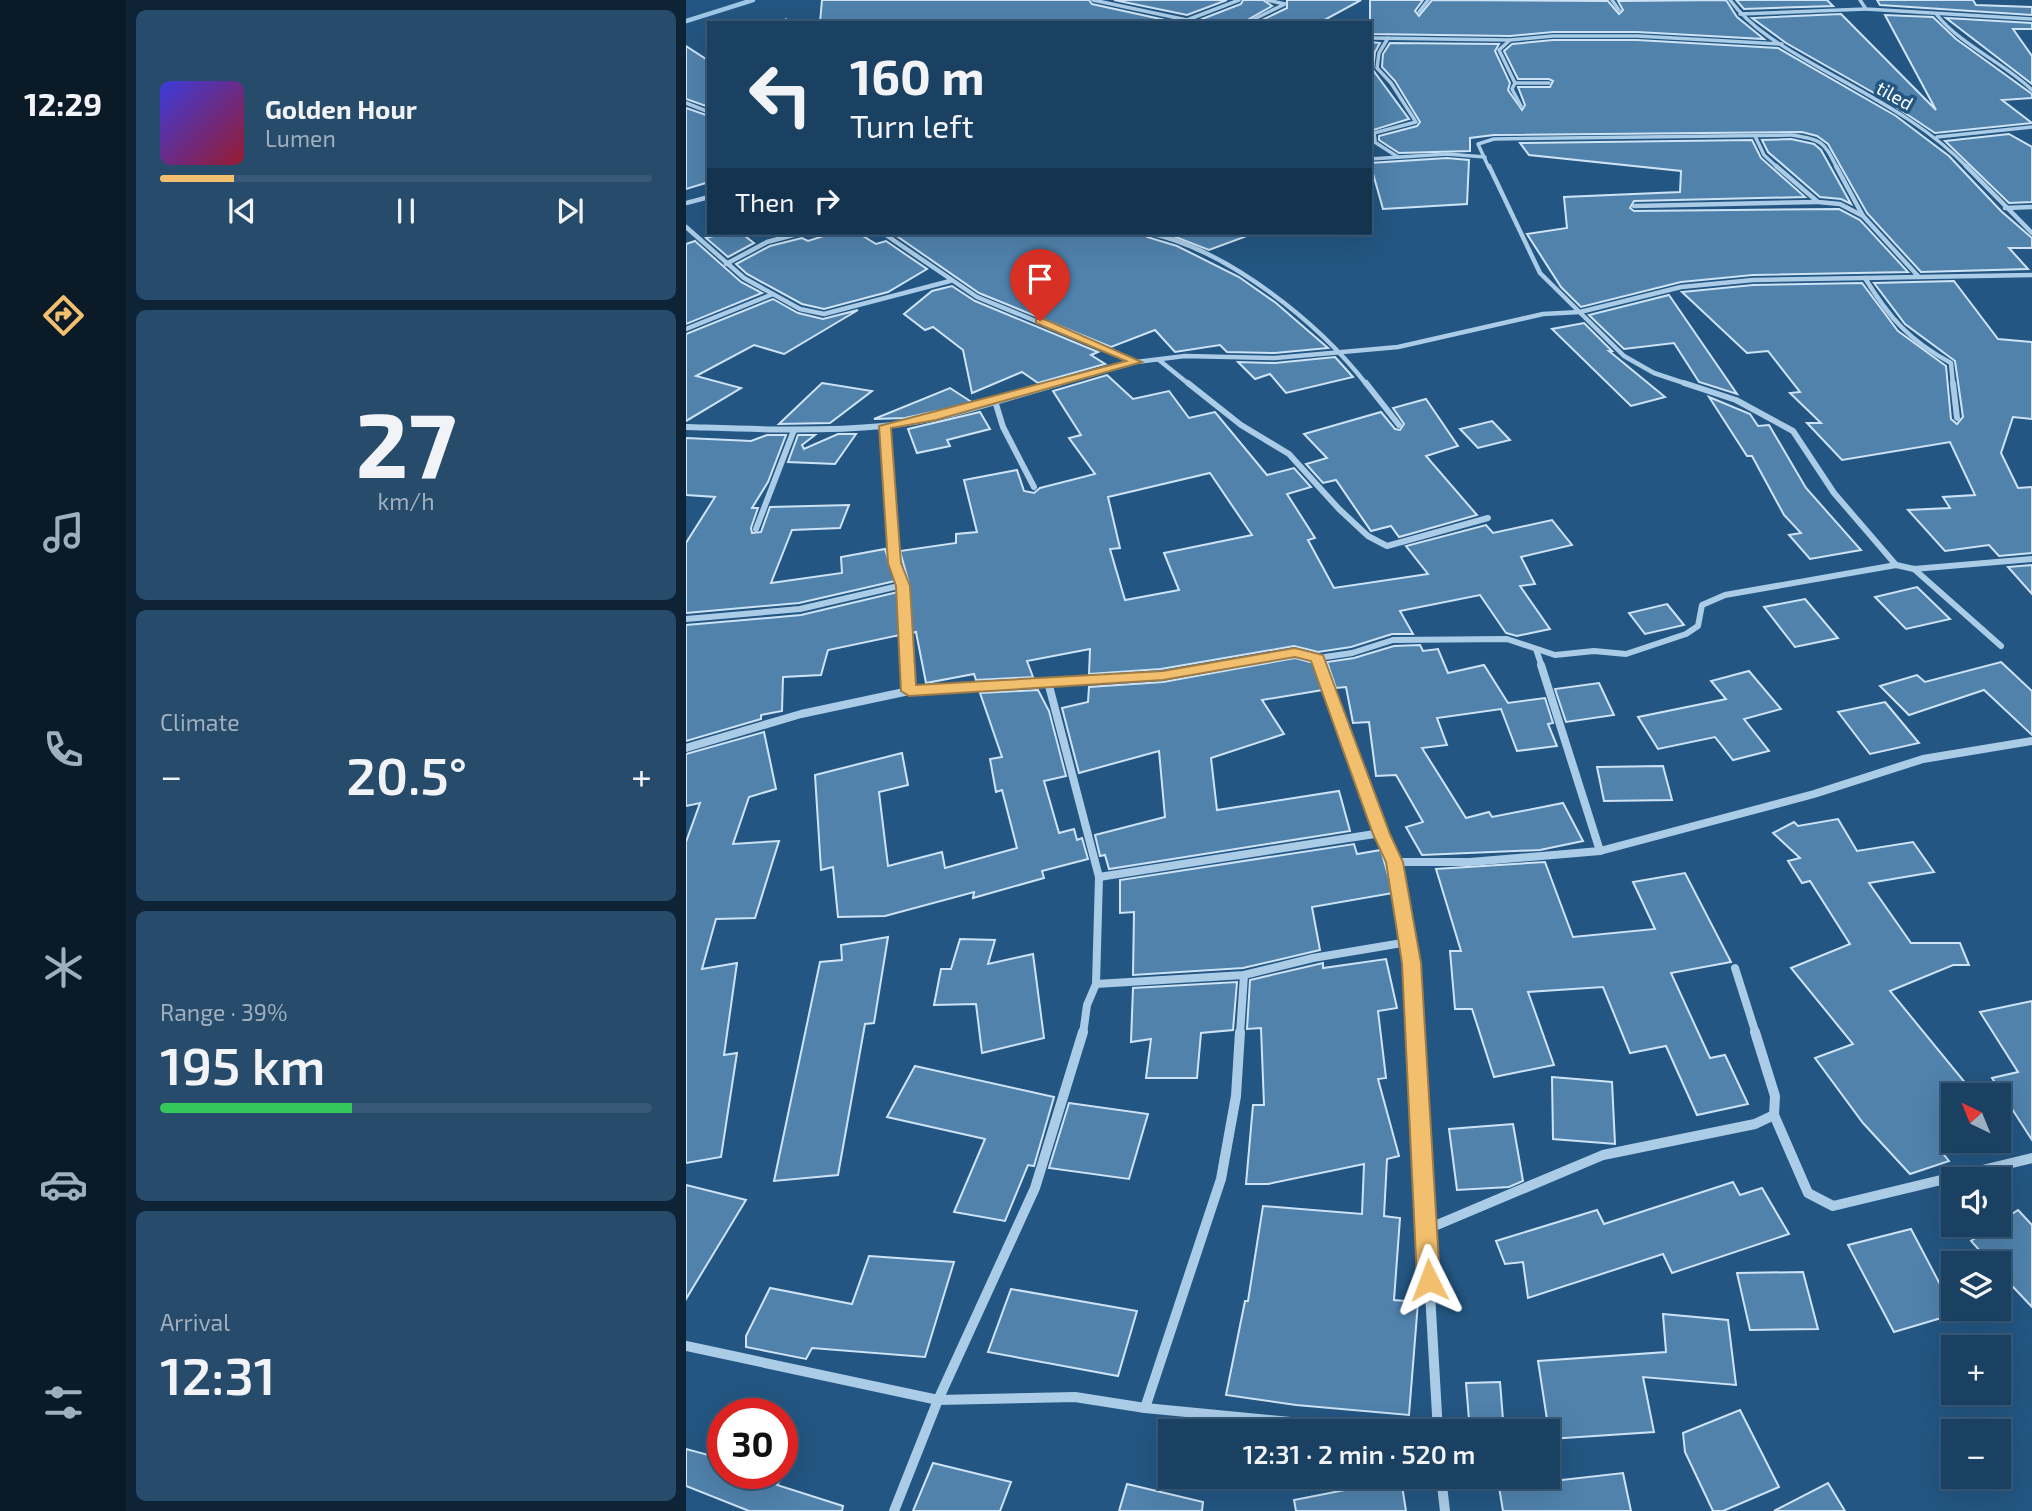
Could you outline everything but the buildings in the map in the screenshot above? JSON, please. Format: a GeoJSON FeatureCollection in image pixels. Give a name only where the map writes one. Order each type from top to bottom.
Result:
{"type":"FeatureCollection","features":[{"type":"Feature","properties":{"kind":"street"},"geometry":{"type":"LineString","coordinates":[[1093,0],[1192,21]]}},
{"type":"Feature","properties":{"kind":"street"},"geometry":{"type":"LineString","coordinates":[[1187,20],[1239,0]]}},
{"type":"Feature","properties":{"kind":"street"},"geometry":{"type":"LineString","coordinates":[[1250,21],[1285,4],[1267,0]]}},
{"type":"Feature","properties":{"kind":"street"},"geometry":{"type":"LineString","coordinates":[[1419,12],[1428,0]]}},
{"type":"Feature","properties":{"kind":"street"},"geometry":{"type":"LineString","coordinates":[[1612,0],[1619,10]]}},
{"type":"Feature","properties":{"kind":"street","name":"tiled"},"geometry":{"type":"LineString","coordinates":[[1730,0],[1740,14],[1782,44],[1936,137],[1973,170],[2032,233]]}},
{"type":"Feature","properties":{"kind":"street"},"geometry":{"type":"LineString","coordinates":[[1860,0],[1866,9]]}},
{"type":"Feature","properties":{"kind":"street"},"geometry":{"type":"LineString","coordinates":[[1740,14],[1866,9],[2032,19]]}},
{"type":"Feature","properties":{"kind":"street"},"geometry":{"type":"LineString","coordinates":[[1937,15],[1948,29],[2007,68],[2032,90]]}},
{"type":"Feature","properties":{"kind":"street"},"geometry":{"type":"LineString","coordinates":[[1372,38],[1510,40],[1553,36],[1637,36],[1782,44]]}},
{"type":"Feature","properties":{"kind":"street"},"geometry":{"type":"LineString","coordinates":[[1388,38],[1379,53],[1377,68],[1391,83],[1416,122],[1374,133],[1373,139],[1398,158]]}},
{"type":"Feature","properties":{"kind":"street"},"geometry":{"type":"LineString","coordinates":[[1510,40],[1499,50],[1515,83]]}},
{"type":"Feature","properties":{"kind":"street"},"geometry":{"type":"LineString","coordinates":[[1515,83],[1549,83]]}},
{"type":"Feature","properties":{"kind":"street"},"geometry":{"type":"LineString","coordinates":[[1515,83],[1512,89],[1521,107]]}},
{"type":"Feature","properties":{"kind":"street"},"geometry":{"type":"LineString","coordinates":[[686,103],[707,111]]}},
{"type":"Feature","properties":{"kind":"street"},"geometry":{"type":"LineString","coordinates":[[1936,137],[2032,127]]}},
{"type":"Feature","properties":{"kind":"street"},"geometry":{"type":"LineString","coordinates":[[1896,565],[1834,493],[1793,431],[1736,400],[1654,373],[1623,356],[1540,273],[1478,144],[1494,139],[1791,135],[1818,139],[1824,143],[1863,216],[1918,276]]}},
{"type":"Feature","properties":{"kind":"street"},"geometry":{"type":"LineString","coordinates":[[1755,136],[1764,155],[1818,202]]}},
{"type":"Feature","properties":{"kind":"street"},"geometry":{"type":"LineString","coordinates":[[1372,159],[1447,154],[1485,157]]}},
{"type":"Feature","properties":{"kind":"street"},"geometry":{"type":"LineString","coordinates":[[686,203],[707,198]]}},
{"type":"Feature","properties":{"kind":"street"},"geometry":{"type":"LineString","coordinates":[[1634,206],[1818,202],[1840,204],[1863,216]]}},
{"type":"Feature","properties":{"kind":"street"},"geometry":{"type":"LineString","coordinates":[[2006,208],[2032,207]]}},
{"type":"Feature","properties":{"kind":"street"},"geometry":{"type":"LineString","coordinates":[[686,228],[744,278],[800,309],[824,314],[950,281]]}},
{"type":"Feature","properties":{"kind":"street"},"geometry":{"type":"LineString","coordinates":[[726,264],[767,242],[793,235]]}},
{"type":"Feature","properties":{"kind":"street"},"geometry":{"type":"LineString","coordinates":[[886,235],[977,297],[1136,362]]}},
{"type":"Feature","properties":{"kind":"street"},"geometry":{"type":"LineString","coordinates":[[1158,235],[1177,239],[1246,277],[1343,354],[1399,425]]}},
{"type":"Feature","properties":{"kind":"street"},"geometry":{"type":"LineString","coordinates":[[686,427],[794,430],[885,426],[995,401],[1136,362],[1185,356],[1275,358],[1398,347],[1453,332],[1544,314],[1580,312],[1681,287],[1753,280],[2032,275]]}},
{"type":"Feature","properties":{"kind":"street"},"geometry":{"type":"LineString","coordinates":[[1866,278],[1880,303],[1918,345],[1951,363],[1957,418]]}},
{"type":"Feature","properties":{"kind":"street"},"geometry":{"type":"LineString","coordinates":[[686,328],[774,294]]}},
{"type":"Feature","properties":{"kind":"street"},"geometry":{"type":"LineString","coordinates":[[1160,360],[1241,425],[1290,454],[1339,509],[1368,536],[1387,546],[1488,518]]}},
{"type":"Feature","properties":{"kind":"street"},"geometry":{"type":"LineString","coordinates":[[995,401],[1003,427],[1034,487]]}},
{"type":"Feature","properties":{"kind":"street"},"geometry":{"type":"LineString","coordinates":[[885,426],[895,563],[903,586],[909,691]]}},
{"type":"Feature","properties":{"kind":"street"},"geometry":{"type":"LineString","coordinates":[[756,529],[794,430]]}},
{"type":"Feature","properties":{"kind":"street"},"geometry":{"type":"LineString","coordinates":[[686,748],[801,714],[909,691],[1163,676],[1295,652],[1318,658],[1393,640],[1507,639],[1555,655],[1594,651],[1626,654],[1686,634],[1698,626],[1702,605],[1717,598],[1896,565],[1914,569],[2032,559]]}},
{"type":"Feature","properties":{"kind":"street"},"geometry":{"type":"LineString","coordinates":[[1914,569],[2001,646]]}},
{"type":"Feature","properties":{"kind":"street"},"geometry":{"type":"LineString","coordinates":[[686,619],[800,609],[903,586]]}},
{"type":"Feature","properties":{"kind":"street"},"geometry":{"type":"LineString","coordinates":[[1536,649],[1600,851]]}},
{"type":"Feature","properties":{"kind":"street"},"geometry":{"type":"LineString","coordinates":[[1318,658],[1381,834],[1395,862],[1408,942],[1437,1419]]}},
{"type":"Feature","properties":{"kind":"street"},"geometry":{"type":"LineString","coordinates":[[894,1511],[937,1400],[1035,1188],[1084,1030],[1087,1005],[1096,984],[1099,877],[1048,682]]}},
{"type":"Feature","properties":{"kind":"street"},"geometry":{"type":"LineString","coordinates":[[1395,862],[1470,862],[1600,851],[1814,794],[1923,759],[2032,741]]}},
{"type":"Feature","properties":{"kind":"street"},"geometry":{"type":"LineString","coordinates":[[1099,877],[1381,834]]}},
{"type":"Feature","properties":{"kind":"street"},"geometry":{"type":"LineString","coordinates":[[1096,984],[1244,975],[1313,958],[1408,942]]}},
{"type":"Feature","properties":{"kind":"street"},"geometry":{"type":"LineString","coordinates":[[1734,968],[1775,1096],[1774,1115],[1808,1193],[1833,1206],[2032,1158]]}},
{"type":"Feature","properties":{"kind":"street"},"geometry":{"type":"LineString","coordinates":[[1145,1408],[1221,1179],[1236,1096],[1244,975]]}},
{"type":"Feature","properties":{"kind":"street"},"geometry":{"type":"LineString","coordinates":[[1426,1230],[1602,1155],[1755,1125],[1774,1115]]}},
{"type":"Feature","properties":{"kind":"street"},"geometry":{"type":"LineString","coordinates":[[686,1346],[937,1400],[1074,1397],[1145,1408],[1260,1419]]}},
{"type":"Feature","properties":{"kind":"street"},"geometry":{"type":"LineString","coordinates":[[1443,1489],[1446,1511]]}},
{"type":"Feature","properties":{"kind":"waterway"},"geometry":{"type":"LineString","coordinates":[[686,21],[753,0]]}},
{"type":"Feature","properties":{"kind":"route"},"geometry":{"type":"LineString","coordinates":[[1040,321],[1136,362],[932,418],[885,426],[895,563],[903,586],[909,691],[1163,676],[1295,652],[1318,658],[1381,834],[1395,862],[1411,963],[1429,1280]]}}]}
